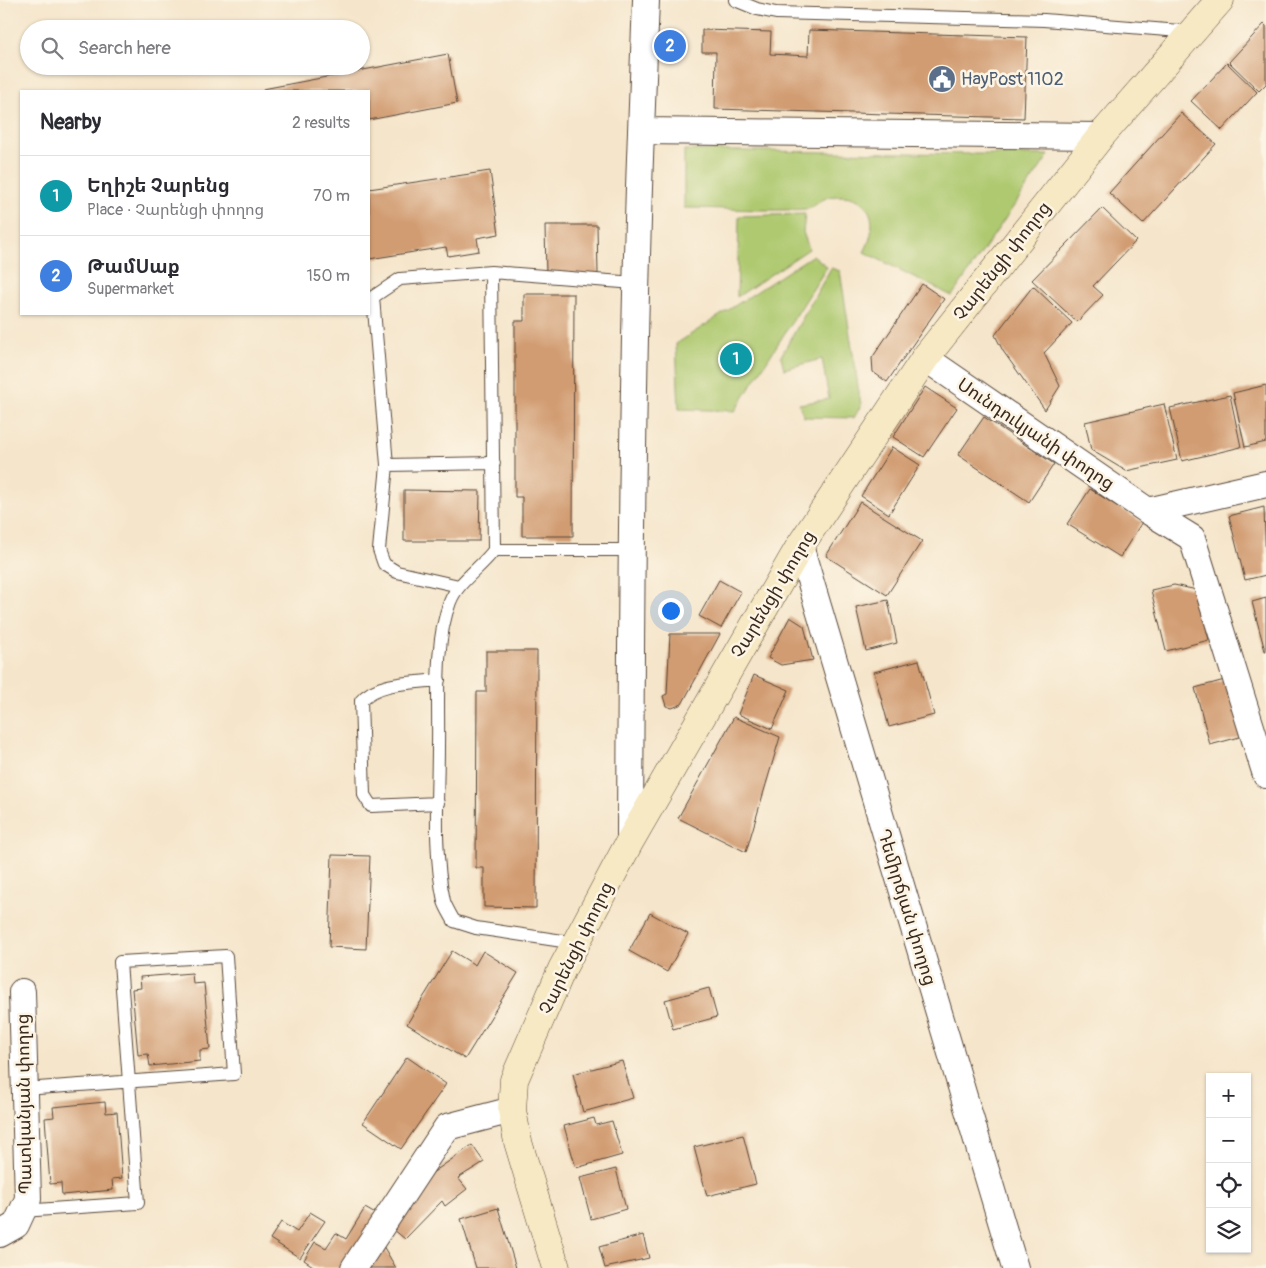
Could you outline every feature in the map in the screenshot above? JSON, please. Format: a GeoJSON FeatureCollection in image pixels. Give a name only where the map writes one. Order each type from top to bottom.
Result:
{"type":"FeatureCollection","features":[{"type":"Feature","properties":{"kind":"main road","name":"Չարենցի փողոց"},"geometry":{"type":"LineString","coordinates":[[556,1268],[518,1142],[512,1110],[514,1080],[576,944],[630,841],[800,546],[925,358],[1101,136],[1220,0]]}},
{"type":"Feature","properties":{"kind":"street"},"geometry":{"type":"LineString","coordinates":[[630,841],[631,550],[635,284],[646,0]]}},
{"type":"Feature","properties":{"kind":"street"},"geometry":{"type":"LineString","coordinates":[[641,131],[1101,136]]}},
{"type":"Feature","properties":{"kind":"street","name":"Սունդուկյանի փողոց"},"geometry":{"type":"LineString","coordinates":[[925,358],[1148,511],[1192,538],[1266,775]]}},
{"type":"Feature","properties":{"kind":"street"},"geometry":{"type":"LineString","coordinates":[[1148,511],[1266,484]]}},
{"type":"Feature","properties":{"kind":"street","name":"Դեմիրճյան փողոց"},"geometry":{"type":"LineString","coordinates":[[800,546],[1015,1268]]}},
{"type":"Feature","properties":{"kind":"street","name":"Պատկանյան փողոց"},"geometry":{"type":"LineString","coordinates":[[0,1234],[16,1225],[28,1199],[22,992]]}},
{"type":"Feature","properties":{"kind":"street"},"geometry":{"type":"LineString","coordinates":[[354,1268],[447,1127],[512,1110]]}},
{"type":"Feature","properties":{"kind":"lane"},"geometry":{"type":"LineString","coordinates":[[735,0],[757,9],[776,13],[1044,20],[1192,32]]}},
{"type":"Feature","properties":{"kind":"lane"},"geometry":{"type":"LineString","coordinates":[[459,586],[397,572],[384,564],[380,550],[387,465],[372,297],[400,278],[490,272],[635,284]]}},
{"type":"Feature","properties":{"kind":"lane"},"geometry":{"type":"LineString","coordinates":[[490,272],[494,550],[483,565],[459,586],[450,601],[443,624],[439,680],[438,841],[445,902],[454,922],[476,928],[576,944]]}},
{"type":"Feature","properties":{"kind":"lane"},"geometry":{"type":"LineString","coordinates":[[387,465],[494,463]]}},
{"type":"Feature","properties":{"kind":"lane"},"geometry":{"type":"LineString","coordinates":[[494,550],[631,550]]}},
{"type":"Feature","properties":{"kind":"lane"},"geometry":{"type":"LineString","coordinates":[[438,803],[371,806],[364,795],[361,701],[367,694],[380,688],[439,680]]}},
{"type":"Feature","properties":{"kind":"lane"},"geometry":{"type":"LineString","coordinates":[[22,1211],[138,1203],[128,1080],[120,962],[226,956],[234,1074],[128,1080],[24,1088]]}},
{"type":"Feature","properties":{"kind":"green space"},"geometry":{"type":"Polygon","coordinates":[[[684,150],[1049,155],[952,296],[864,252],[872,229],[871,219],[868,210],[854,198],[843,196],[829,197],[812,207],[792,210],[684,208],[684,150]]]}},
{"type":"Feature","properties":{"kind":"green space"},"geometry":{"type":"Polygon","coordinates":[[[805,214],[803,232],[809,249],[737,297],[739,216],[805,214]]]}},
{"type":"Feature","properties":{"kind":"green space"},"geometry":{"type":"Polygon","coordinates":[[[813,255],[827,267],[735,411],[679,409],[676,344],[813,255]]]}},
{"type":"Feature","properties":{"kind":"green space"},"geometry":{"type":"Polygon","coordinates":[[[831,268],[840,271],[861,405],[854,418],[804,417],[799,404],[829,399],[822,359],[784,369],[781,356],[831,268]]]}},
{"type":"Feature","properties":{"kind":"building"},"geometry":{"type":"Polygon","coordinates":[[[1264,24],[1266,26],[1266,84],[1259,91],[1229,62],[1264,24]]]}},
{"type":"Feature","properties":{"kind":"building"},"geometry":{"type":"Polygon","coordinates":[[[702,30],[771,32],[770,54],[808,56],[809,30],[1027,37],[1024,118],[715,109],[716,52],[702,52],[702,30]]]}},
{"type":"Feature","properties":{"kind":"building"},"geometry":{"type":"Polygon","coordinates":[[[448,54],[457,103],[370,120],[370,90],[263,90],[337,75],[370,75],[370,69],[448,54]]]}},
{"type":"Feature","properties":{"kind":"building"},"geometry":{"type":"Polygon","coordinates":[[[1227,63],[1257,92],[1222,130],[1191,101],[1227,63]]]}},
{"type":"Feature","properties":{"kind":"building"},"geometry":{"type":"Polygon","coordinates":[[[1181,113],[1216,144],[1143,224],[1109,193],[1181,113]]]}},
{"type":"Feature","properties":{"kind":"building"},"geometry":{"type":"Polygon","coordinates":[[[490,171],[499,234],[477,238],[479,251],[448,256],[446,247],[370,259],[370,189],[490,171]]]}},
{"type":"Feature","properties":{"kind":"building"},"geometry":{"type":"Polygon","coordinates":[[[1102,208],[1136,241],[1093,286],[1103,295],[1077,322],[1032,280],[1102,208]]]}},
{"type":"Feature","properties":{"kind":"building"},"geometry":{"type":"Polygon","coordinates":[[[545,225],[597,225],[598,274],[546,274],[545,225]]]}},
{"type":"Feature","properties":{"kind":"building"},"geometry":{"type":"Polygon","coordinates":[[[922,284],[944,299],[887,382],[873,372],[872,358],[922,284]]]}},
{"type":"Feature","properties":{"kind":"building"},"geometry":{"type":"Polygon","coordinates":[[[1033,286],[1072,323],[1044,353],[1060,386],[1045,410],[1003,351],[995,335],[1033,286]]]}},
{"type":"Feature","properties":{"kind":"building"},"geometry":{"type":"Polygon","coordinates":[[[524,294],[574,294],[573,536],[522,536],[522,497],[515,497],[515,321],[524,321],[524,294]]]}},
{"type":"Feature","properties":{"kind":"building"},"geometry":{"type":"Polygon","coordinates":[[[1266,385],[1266,442],[1245,447],[1233,393],[1266,385]]]}},
{"type":"Feature","properties":{"kind":"building"},"geometry":{"type":"Polygon","coordinates":[[[925,387],[957,408],[924,457],[893,437],[925,387]]]}},
{"type":"Feature","properties":{"kind":"building"},"geometry":{"type":"Polygon","coordinates":[[[1230,395],[1241,447],[1182,461],[1170,408],[1230,395]]]}},
{"type":"Feature","properties":{"kind":"building"},"geometry":{"type":"Polygon","coordinates":[[[1164,404],[1177,460],[1126,471],[1091,450],[1085,422],[1164,404]]]}},
{"type":"Feature","properties":{"kind":"building"},"geometry":{"type":"Polygon","coordinates":[[[984,417],[1054,464],[1029,502],[958,455],[984,417]]]}},
{"type":"Feature","properties":{"kind":"building"},"geometry":{"type":"Polygon","coordinates":[[[892,447],[920,465],[889,514],[861,496],[892,447]]]}},
{"type":"Feature","properties":{"kind":"building"},"geometry":{"type":"Polygon","coordinates":[[[1090,489],[1142,522],[1120,557],[1067,524],[1090,489]]]}},
{"type":"Feature","properties":{"kind":"building"},"geometry":{"type":"Polygon","coordinates":[[[404,490],[480,491],[479,541],[404,541],[404,490]]]}},
{"type":"Feature","properties":{"kind":"building"},"geometry":{"type":"Polygon","coordinates":[[[860,502],[922,541],[887,595],[826,556],[860,502]]]}},
{"type":"Feature","properties":{"kind":"building"},"geometry":{"type":"Polygon","coordinates":[[[1264,507],[1266,575],[1245,580],[1229,516],[1264,507]]]}},
{"type":"Feature","properties":{"kind":"building"},"geometry":{"type":"Polygon","coordinates":[[[719,580],[741,592],[721,628],[699,616],[719,580]]]}},
{"type":"Feature","properties":{"kind":"building"},"geometry":{"type":"Polygon","coordinates":[[[1174,585],[1197,590],[1209,640],[1166,651],[1151,590],[1174,585]]]}},
{"type":"Feature","properties":{"kind":"building"},"geometry":{"type":"Polygon","coordinates":[[[1266,598],[1266,651],[1265,651],[1252,602],[1266,598]]]}},
{"type":"Feature","properties":{"kind":"building"},"geometry":{"type":"Polygon","coordinates":[[[888,600],[897,643],[866,651],[856,607],[888,600]]]}},
{"type":"Feature","properties":{"kind":"building"},"geometry":{"type":"Polygon","coordinates":[[[790,617],[804,626],[813,660],[781,665],[768,658],[790,617]]]}},
{"type":"Feature","properties":{"kind":"building"},"geometry":{"type":"Polygon","coordinates":[[[670,634],[720,634],[682,704],[672,708],[666,706],[663,696],[667,694],[670,634]]]}},
{"type":"Feature","properties":{"kind":"building"},"geometry":{"type":"Polygon","coordinates":[[[486,651],[537,651],[536,908],[484,907],[484,868],[476,868],[477,692],[486,692],[486,651]]]}},
{"type":"Feature","properties":{"kind":"building"},"geometry":{"type":"Polygon","coordinates":[[[919,660],[934,715],[889,727],[874,672],[919,660]]]}},
{"type":"Feature","properties":{"kind":"building"},"geometry":{"type":"Polygon","coordinates":[[[754,675],[789,690],[772,729],[738,714],[754,675]]]}},
{"type":"Feature","properties":{"kind":"building"},"geometry":{"type":"Polygon","coordinates":[[[1232,678],[1247,735],[1210,745],[1195,688],[1232,678]]]}},
{"type":"Feature","properties":{"kind":"building"},"geometry":{"type":"Polygon","coordinates":[[[734,717],[780,737],[746,852],[678,818],[734,717]]]}},
{"type":"Feature","properties":{"kind":"building"},"geometry":{"type":"Polygon","coordinates":[[[332,855],[370,856],[366,949],[329,947],[332,855]]]}},
{"type":"Feature","properties":{"kind":"building"},"geometry":{"type":"Polygon","coordinates":[[[650,913],[688,934],[667,972],[629,951],[650,913]]]}},
{"type":"Feature","properties":{"kind":"building"},"geometry":{"type":"Polygon","coordinates":[[[452,951],[475,965],[483,951],[518,973],[465,1059],[407,1024],[452,951]]]}},
{"type":"Feature","properties":{"kind":"building"},"geometry":{"type":"Polygon","coordinates":[[[192,973],[193,984],[204,983],[210,1049],[200,1050],[200,1061],[150,1066],[148,1054],[138,1055],[132,989],[141,988],[140,977],[192,973]]]}},
{"type":"Feature","properties":{"kind":"building"},"geometry":{"type":"Polygon","coordinates":[[[709,988],[717,1017],[673,1029],[665,1000],[709,988]]]}},
{"type":"Feature","properties":{"kind":"building"},"geometry":{"type":"Polygon","coordinates":[[[407,1057],[446,1084],[401,1149],[363,1123],[407,1057]]]}},
{"type":"Feature","properties":{"kind":"building"},"geometry":{"type":"Polygon","coordinates":[[[622,1061],[633,1098],[583,1112],[573,1074],[622,1061]]]}},
{"type":"Feature","properties":{"kind":"building"},"geometry":{"type":"Polygon","coordinates":[[[105,1102],[106,1113],[117,1112],[122,1178],[112,1179],[113,1190],[62,1195],[61,1183],[50,1184],[45,1118],[54,1117],[53,1107],[105,1102]]]}},
{"type":"Feature","properties":{"kind":"building"},"geometry":{"type":"Polygon","coordinates":[[[594,1118],[596,1125],[612,1121],[622,1155],[576,1168],[564,1126],[594,1118]]]}},
{"type":"Feature","properties":{"kind":"building"},"geometry":{"type":"Polygon","coordinates":[[[743,1135],[756,1184],[707,1196],[694,1147],[743,1135]]]}},
{"type":"Feature","properties":{"kind":"building"},"geometry":{"type":"Polygon","coordinates":[[[472,1145],[484,1162],[458,1178],[467,1189],[445,1206],[442,1201],[405,1239],[387,1224],[428,1176],[472,1145]]]}},
{"type":"Feature","properties":{"kind":"building"},"geometry":{"type":"Polygon","coordinates":[[[616,1169],[626,1209],[591,1219],[580,1178],[616,1169]]]}},
{"type":"Feature","properties":{"kind":"building"},"geometry":{"type":"Polygon","coordinates":[[[365,1208],[377,1215],[343,1268],[316,1268],[304,1260],[315,1242],[326,1248],[336,1233],[346,1239],[365,1208]]]}},
{"type":"Feature","properties":{"kind":"building"},"geometry":{"type":"Polygon","coordinates":[[[498,1208],[516,1268],[476,1268],[461,1219],[498,1208]]]}},
{"type":"Feature","properties":{"kind":"building"},"geometry":{"type":"Polygon","coordinates":[[[310,1212],[325,1221],[300,1258],[270,1239],[281,1222],[297,1232],[310,1212]]]}},
{"type":"Feature","properties":{"kind":"building"},"geometry":{"type":"Polygon","coordinates":[[[643,1235],[649,1258],[605,1268],[599,1247],[643,1235]]]}},
{"type":"Feature","properties":{"kind":"building"},"geometry":{"type":"Polygon","coordinates":[[[379,1239],[396,1268],[363,1268],[379,1239]]]}},
{"type":"Feature","properties":{"kind":"place","name":"ԹամՍաք"},"geometry":{"type":"Point","coordinates":[670,46]}},
{"type":"Feature","properties":{"kind":"place","name":"HayPost 1102"},"geometry":{"type":"Point","coordinates":[942,79]}},
{"type":"Feature","properties":{"kind":"place","name":"Եղիշե Չարենց"},"geometry":{"type":"Point","coordinates":[736,359]}}]}
